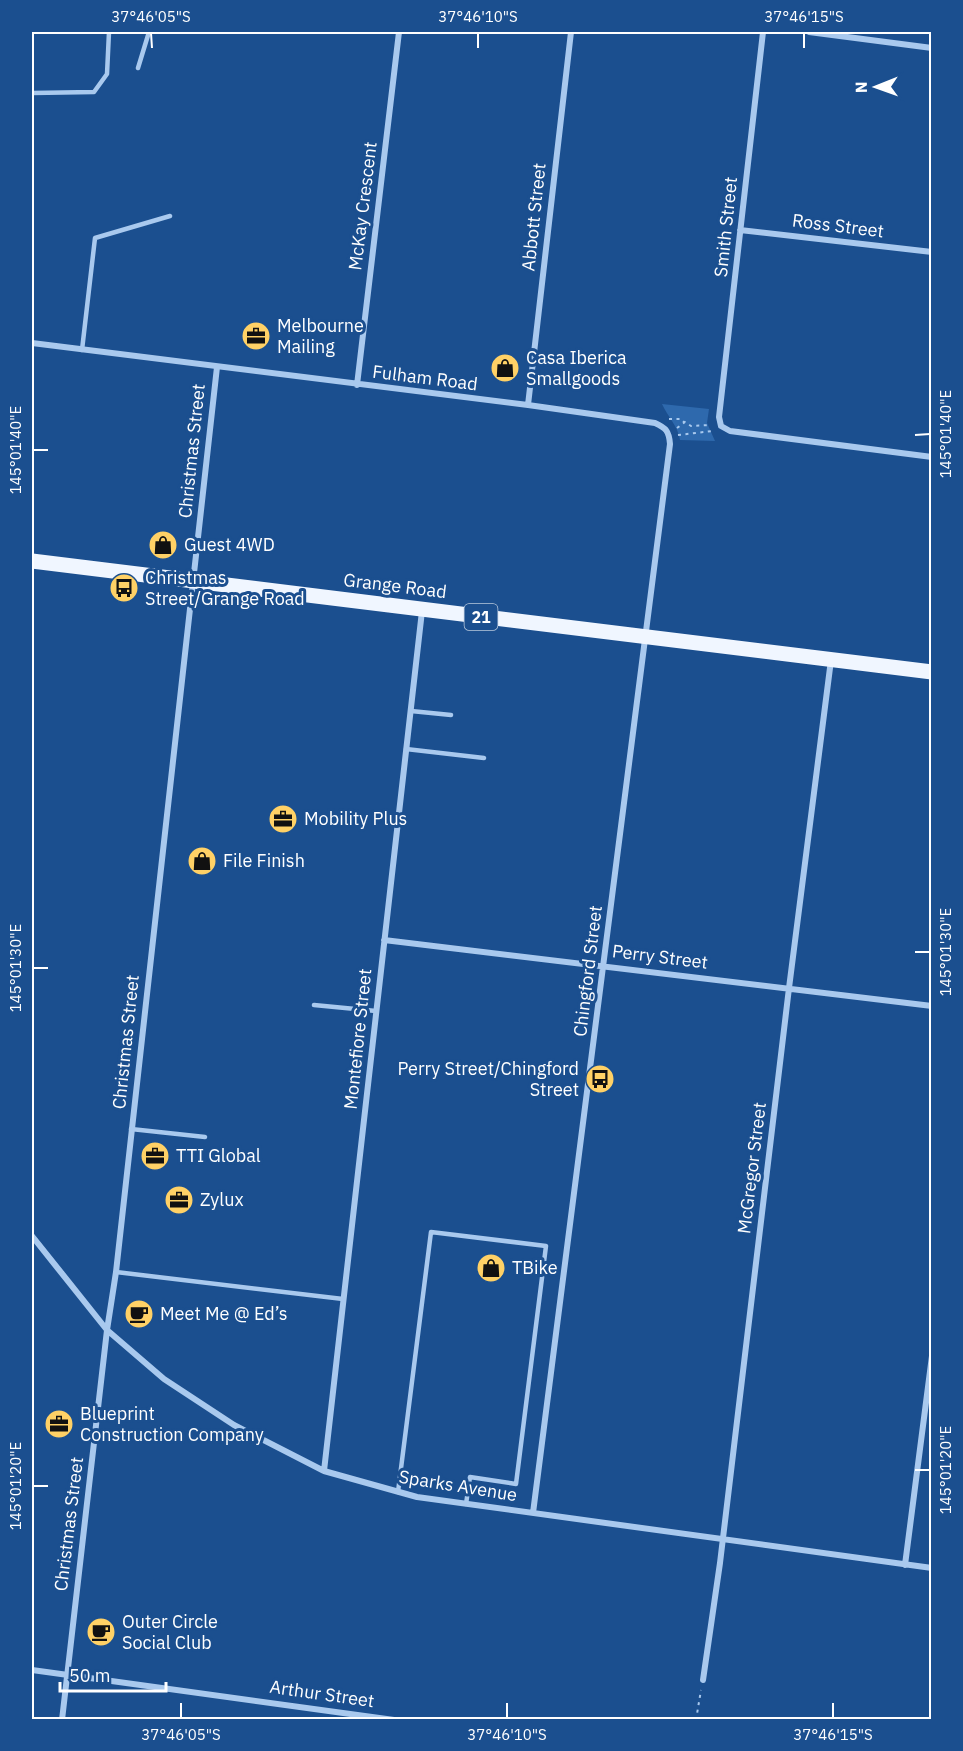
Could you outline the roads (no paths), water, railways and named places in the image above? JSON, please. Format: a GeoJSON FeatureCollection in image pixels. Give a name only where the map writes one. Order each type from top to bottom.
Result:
{"type":"FeatureCollection","features":[{"type":"Feature","properties":{"kind":"main road","name":"Grange Road"},"geometry":{"type":"LineString","coordinates":[[32,561],[932,672]]}},
{"type":"Feature","properties":{"kind":"street","name":"McKay Crescent"},"geometry":{"type":"LineString","coordinates":[[357,385],[399,32]]}},
{"type":"Feature","properties":{"kind":"street","name":"Abbott Street"},"geometry":{"type":"LineString","coordinates":[[528,405],[571,32]]}},
{"type":"Feature","properties":{"kind":"street","name":"Smith Street"},"geometry":{"type":"LineString","coordinates":[[763,32],[720,417],[721,426],[730,431],[932,457]]}},
{"type":"Feature","properties":{"kind":"street"},"geometry":{"type":"LineString","coordinates":[[809,32],[932,48]]}},
{"type":"Feature","properties":{"kind":"street","name":"Ross Street"},"geometry":{"type":"LineString","coordinates":[[740,230],[932,252]]}},
{"type":"Feature","properties":{"kind":"street","name":"Fulham Road"},"geometry":{"type":"LineString","coordinates":[[32,343],[528,405],[655,423],[664,427],[669,433]]}},
{"type":"Feature","properties":{"kind":"street","name":"Christmas Street"},"geometry":{"type":"LineString","coordinates":[[62,1719],[107,1330],[116,1272],[217,367]]}},
{"type":"Feature","properties":{"kind":"street","name":"Chingford Street"},"geometry":{"type":"LineString","coordinates":[[533,1512],[670,444],[669,433]]}},
{"type":"Feature","properties":{"kind":"street","name":"Montefiore Street"},"geometry":{"type":"LineString","coordinates":[[324,1471],[422,609]]}},
{"type":"Feature","properties":{"kind":"street","name":"McGregor Street"},"geometry":{"type":"LineString","coordinates":[[703,1680],[832,660]]}},
{"type":"Feature","properties":{"kind":"street","name":"Perry Street"},"geometry":{"type":"LineString","coordinates":[[384,940],[932,1006]]}},
{"type":"Feature","properties":{"kind":"street","name":"Sparks Avenue"},"geometry":{"type":"LineString","coordinates":[[32,1236],[107,1330],[164,1378],[234,1425],[324,1471],[417,1497],[722,1541],[932,1568]]}},
{"type":"Feature","properties":{"kind":"street"},"geometry":{"type":"LineString","coordinates":[[905,1565],[932,1356]]}},
{"type":"Feature","properties":{"kind":"street","name":"Arthur Street"},"geometry":{"type":"LineString","coordinates":[[32,1670],[394,1719]]}},
{"type":"Feature","properties":{"kind":"lane"},"geometry":{"type":"LineString","coordinates":[[32,93],[94,92],[107,74],[109,32]]}},
{"type":"Feature","properties":{"kind":"lane"},"geometry":{"type":"LineString","coordinates":[[138,68],[149,32]]}},
{"type":"Feature","properties":{"kind":"lane"},"geometry":{"type":"LineString","coordinates":[[82,350],[95,238],[170,216]]}},
{"type":"Feature","properties":{"kind":"lane"},"geometry":{"type":"LineString","coordinates":[[411,711],[451,715]]}},
{"type":"Feature","properties":{"kind":"lane"},"geometry":{"type":"LineString","coordinates":[[406,749],[484,758]]}},
{"type":"Feature","properties":{"kind":"lane"},"geometry":{"type":"LineString","coordinates":[[314,1005],[376,1011]]}},
{"type":"Feature","properties":{"kind":"lane"},"geometry":{"type":"LineString","coordinates":[[131,1130],[206,1137]]}},
{"type":"Feature","properties":{"kind":"lane"},"geometry":{"type":"LineString","coordinates":[[398,1492],[431,1232],[546,1246],[516,1484],[470,1477],[466,1504]]}},
{"type":"Feature","properties":{"kind":"lane"},"geometry":{"type":"LineString","coordinates":[[116,1272],[343,1299]]}},
{"type":"Feature","properties":{"kind":"place","name":"Melbourne Mailing"},"geometry":{"type":"Point","coordinates":[256,336]}},
{"type":"Feature","properties":{"kind":"place","name":"Casa Iberica Smallgoods"},"geometry":{"type":"Point","coordinates":[505,368]}},
{"type":"Feature","properties":{"kind":"place","name":"Guest 4WD"},"geometry":{"type":"Point","coordinates":[163,545]}},
{"type":"Feature","properties":{"kind":"place","name":"Christmas Street/Grange Road"},"geometry":{"type":"Point","coordinates":[124,588]}},
{"type":"Feature","properties":{"kind":"place","name":"Mobility Plus"},"geometry":{"type":"Point","coordinates":[283,819]}},
{"type":"Feature","properties":{"kind":"place","name":"File Finish"},"geometry":{"type":"Point","coordinates":[202,861]}},
{"type":"Feature","properties":{"kind":"place","name":"Perry Street/Chingford Street"},"geometry":{"type":"Point","coordinates":[600,1079]}},
{"type":"Feature","properties":{"kind":"place","name":"TTI Global"},"geometry":{"type":"Point","coordinates":[155,1156]}},
{"type":"Feature","properties":{"kind":"place","name":"Zylux"},"geometry":{"type":"Point","coordinates":[179,1200]}},
{"type":"Feature","properties":{"kind":"place","name":"TBike"},"geometry":{"type":"Point","coordinates":[491,1268]}},
{"type":"Feature","properties":{"kind":"place","name":"Meet Me @ Ed’s"},"geometry":{"type":"Point","coordinates":[139,1314]}},
{"type":"Feature","properties":{"kind":"place","name":"Blueprint Construction Company"},"geometry":{"type":"Point","coordinates":[59,1424]}},
{"type":"Feature","properties":{"kind":"place","name":"Outer Circle Social Club"},"geometry":{"type":"Point","coordinates":[101,1632]}}]}
